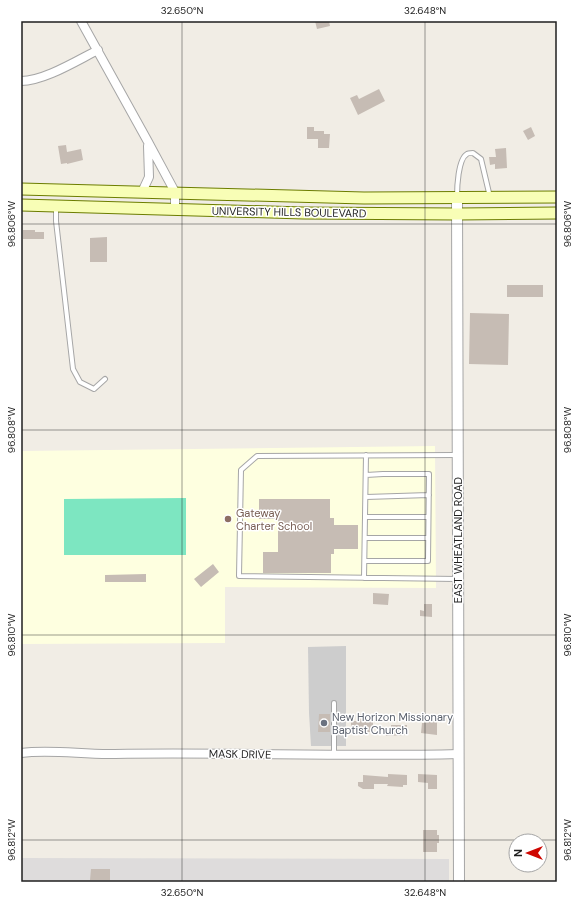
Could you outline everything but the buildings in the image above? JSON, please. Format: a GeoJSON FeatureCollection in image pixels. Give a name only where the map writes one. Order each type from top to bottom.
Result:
{"type":"FeatureCollection","features":[{"type":"Feature","properties":{"kind":"main road","name":"UNIVERSITY HILLS BOULEVARD"},"geometry":{"type":"LineString","coordinates":[[21,189],[364,198],[557,197]]}},
{"type":"Feature","properties":{"kind":"main road"},"geometry":{"type":"LineString","coordinates":[[56,190],[56,207]]}},
{"type":"Feature","properties":{"kind":"main road"},"geometry":{"type":"LineString","coordinates":[[538,197],[538,213]]}},
{"type":"Feature","properties":{"kind":"main road","name":"UNIVERSITY HILLS BOULEVARD"},"geometry":{"type":"LineString","coordinates":[[21,205],[302,213],[557,213]]}},
{"type":"Feature","properties":{"kind":"street"},"geometry":{"type":"LineString","coordinates":[[81,21],[175,192],[175,209]]}},
{"type":"Feature","properties":{"kind":"street"},"geometry":{"type":"LineString","coordinates":[[21,81],[29,81],[45,76],[98,50]]}},
{"type":"Feature","properties":{"kind":"street"},"geometry":{"type":"LineString","coordinates":[[142,192],[149,178],[149,155],[147,140]]}},
{"type":"Feature","properties":{"kind":"street","name":"EAST WHEATLAND ROAD"},"geometry":{"type":"LineString","coordinates":[[457,198],[459,882]]}},
{"type":"Feature","properties":{"kind":"street","name":"MASK DRIVE"},"geometry":{"type":"LineString","coordinates":[[21,753],[334,755],[459,754]]}},
{"type":"Feature","properties":{"kind":"lane"},"geometry":{"type":"LineString","coordinates":[[457,198],[460,168],[463,158],[470,153],[473,153],[481,159],[490,197]]}},
{"type":"Feature","properties":{"kind":"lane"},"geometry":{"type":"LineString","coordinates":[[56,207],[56,221],[73,369],[80,382],[94,388],[104,379]]}},
{"type":"Feature","properties":{"kind":"lane"},"geometry":{"type":"LineString","coordinates":[[364,578],[366,455]]}},
{"type":"Feature","properties":{"kind":"lane"},"geometry":{"type":"LineString","coordinates":[[457,455],[257,456],[241,470],[239,576],[458,579]]}},
{"type":"Feature","properties":{"kind":"lane"},"geometry":{"type":"LineString","coordinates":[[364,561],[428,561],[430,474],[366,475]]}},
{"type":"Feature","properties":{"kind":"lane"},"geometry":{"type":"LineString","coordinates":[[366,497],[429,495]]}},
{"type":"Feature","properties":{"kind":"lane"},"geometry":{"type":"LineString","coordinates":[[365,517],[428,517]]}},
{"type":"Feature","properties":{"kind":"lane"},"geometry":{"type":"LineString","coordinates":[[365,538],[428,538]]}},
{"type":"Feature","properties":{"kind":"lane"},"geometry":{"type":"LineString","coordinates":[[334,703],[334,755]]}},
{"type":"Feature","properties":{"kind":"shaded area","name":"Gateway Charter School"},"geometry":{"type":"Polygon","coordinates":[[[435,446],[436,588],[225,587],[225,643],[21,644],[21,451],[435,446]]]}},
{"type":"Feature","properties":{"kind":"shaded area","name":"New Horizon Missionary Baptist Church"},"geometry":{"type":"Polygon","coordinates":[[[346,646],[346,746],[311,746],[308,647],[346,646]]]}},
{"type":"Feature","properties":{"kind":"shaded area"},"geometry":{"type":"Polygon","coordinates":[[[21,858],[449,859],[449,882],[21,882],[21,858]]]}},
{"type":"Feature","properties":{"kind":"green space"},"geometry":{"type":"Polygon","coordinates":[[[186,498],[186,555],[64,555],[64,499],[186,498]]]}},
{"type":"Feature","properties":{"kind":"place","name":"Gateway Charter School"},"geometry":{"type":"Point","coordinates":[228,519]}},
{"type":"Feature","properties":{"kind":"place","name":"New Horizon Missionary Baptist Church"},"geometry":{"type":"Point","coordinates":[324,723]}}]}
